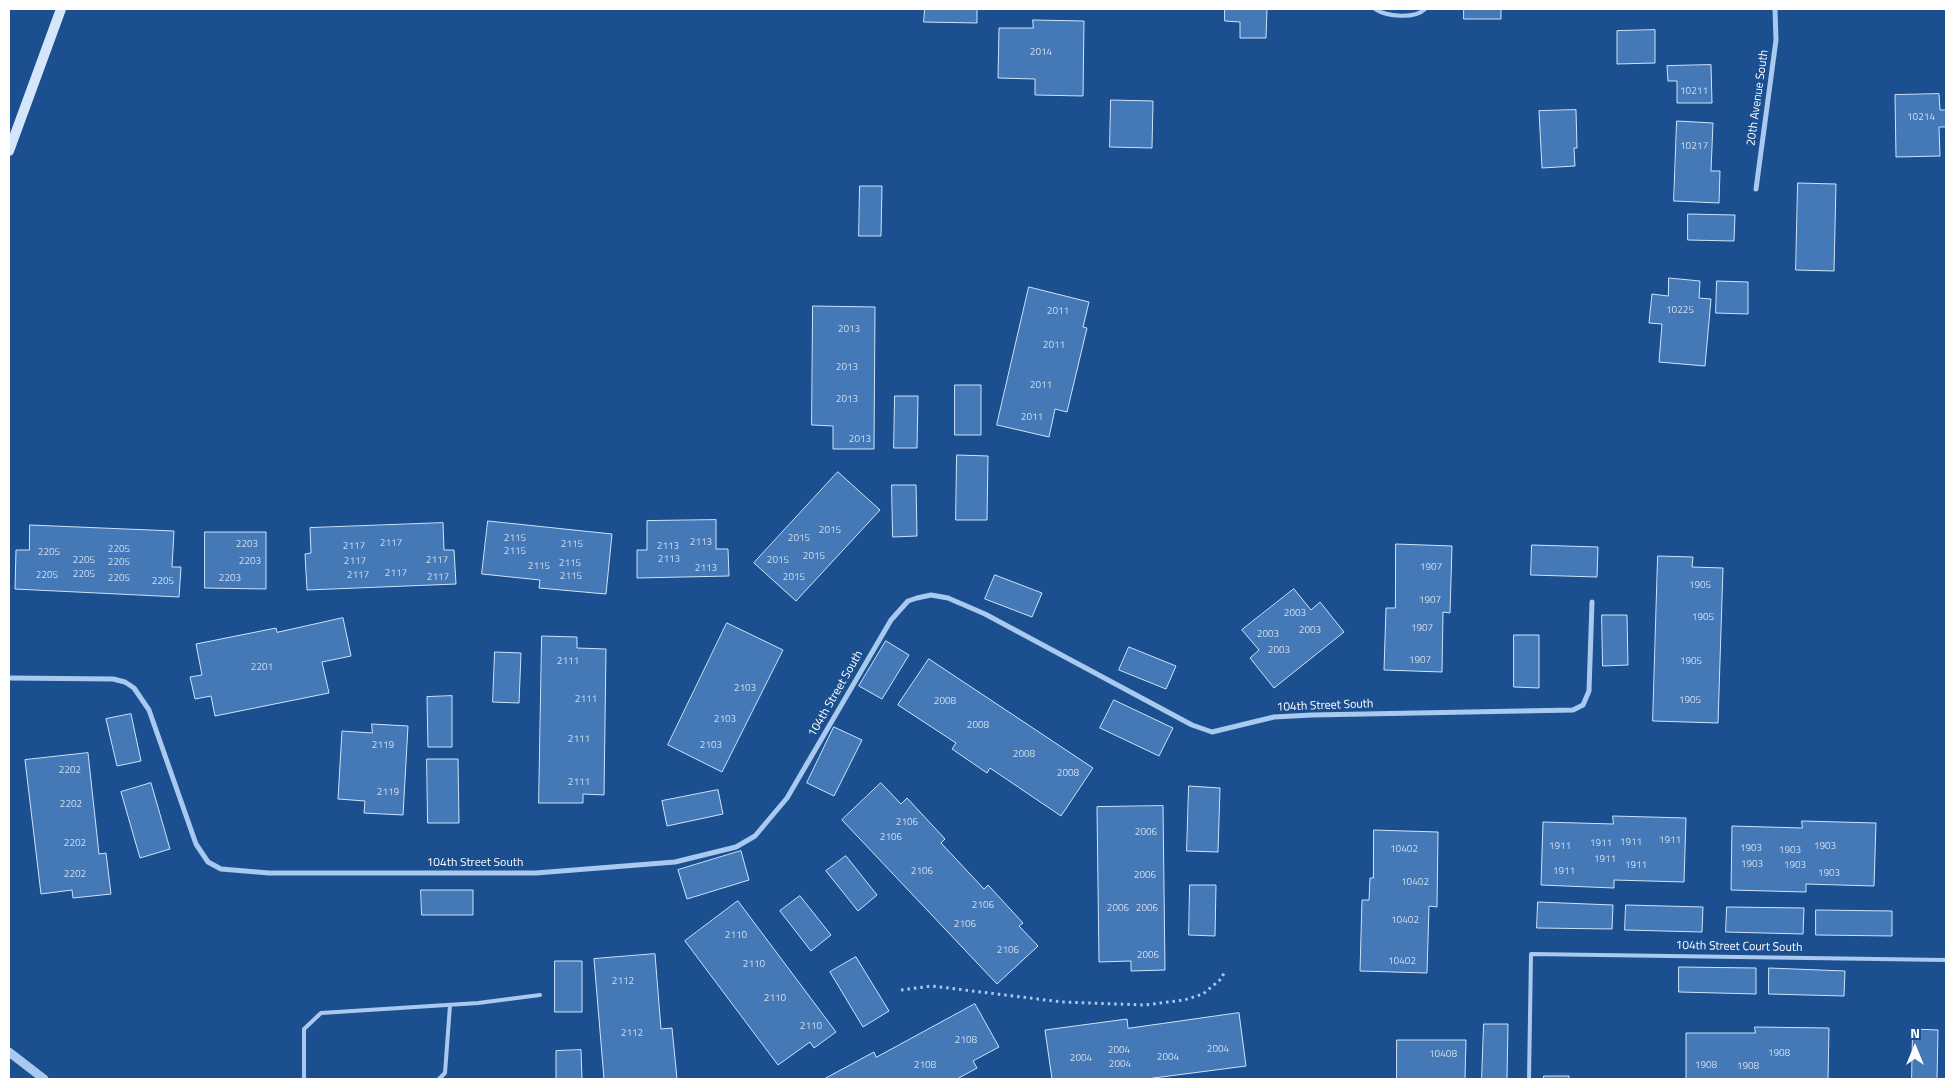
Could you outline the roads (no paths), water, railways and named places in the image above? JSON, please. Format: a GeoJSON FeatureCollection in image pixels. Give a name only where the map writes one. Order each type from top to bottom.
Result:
{"type":"FeatureCollection","features":[{"type":"Feature","properties":{"kind":"main road"},"geometry":{"type":"LineString","coordinates":[[9,151],[61,9]]}},
{"type":"Feature","properties":{"kind":"street","name":"20th Avenue South"},"geometry":{"type":"LineString","coordinates":[[1756,189],[1776,40],[1775,9]]}},
{"type":"Feature","properties":{"kind":"street","name":"104th Street South"},"geometry":{"type":"LineString","coordinates":[[9,678],[113,679],[125,682],[142,697],[149,710],[196,844],[208,862],[221,870],[269,873],[536,873],[674,862],[730,849],[755,836],[787,798],[891,620],[908,601],[924,595],[948,598],[985,614],[1192,725],[1212,732],[1274,717],[1573,710],[1583,704],[1589,691],[1592,602]]}},
{"type":"Feature","properties":{"kind":"street"},"geometry":{"type":"LineString","coordinates":[[9,1052],[44,1079]]}},
{"type":"Feature","properties":{"kind":"lane"},"geometry":{"type":"LineString","coordinates":[[1375,9],[1382,13],[1397,15],[1421,13],[1425,9]]}},
{"type":"Feature","properties":{"kind":"lane","name":"104th Street Court South"},"geometry":{"type":"LineString","coordinates":[[1529,1079],[1531,954],[1946,960]]}},
{"type":"Feature","properties":{"kind":"lane"},"geometry":{"type":"LineString","coordinates":[[304,1079],[304,1029],[321,1013],[450,1005],[540,995]]}},
{"type":"Feature","properties":{"kind":"lane"},"geometry":{"type":"LineString","coordinates":[[440,1079],[445,1073],[450,1005]]}}]}
